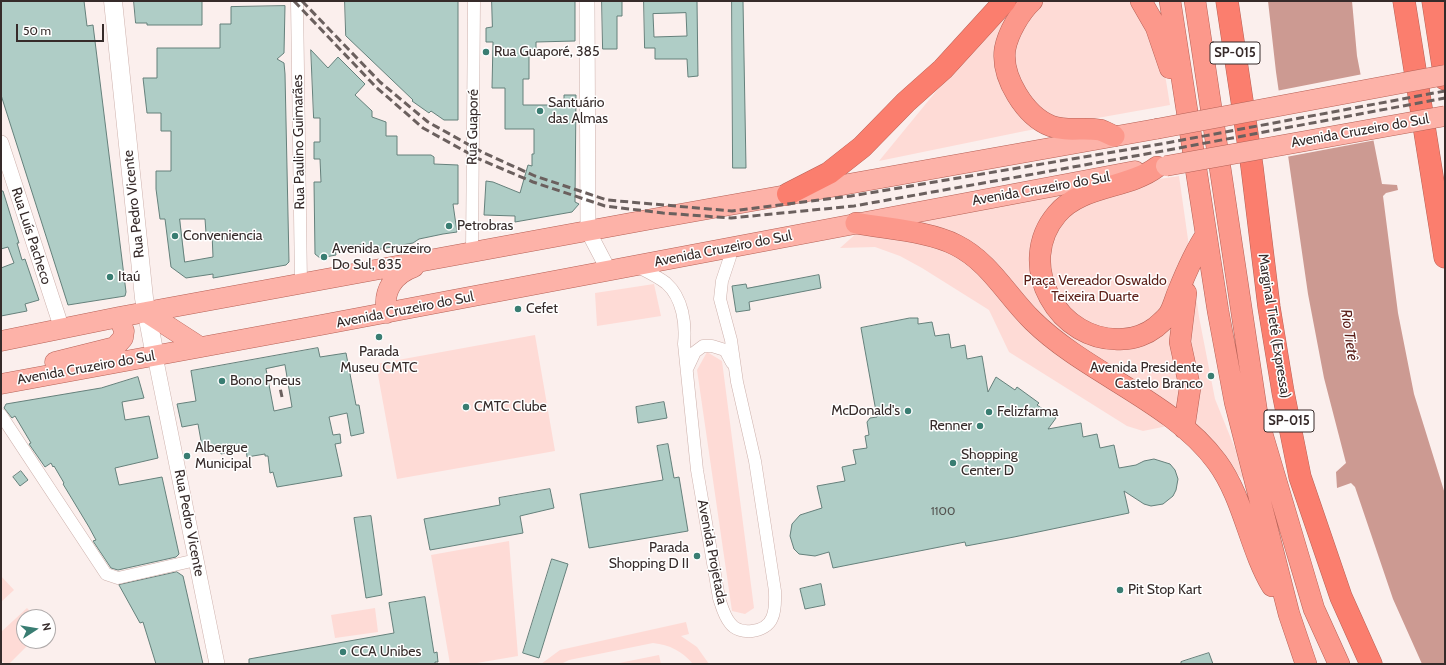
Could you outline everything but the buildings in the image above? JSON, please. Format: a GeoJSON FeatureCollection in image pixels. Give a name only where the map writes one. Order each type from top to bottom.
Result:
{"type":"FeatureCollection","features":[{"type":"Feature","properties":{"kind":"highway"},"geometry":{"type":"LineString","coordinates":[[788,194],[829,173],[862,147],[906,102],[943,69],[1005,1]]}},
{"type":"Feature","properties":{"kind":"highway"},"geometry":{"type":"LineString","coordinates":[[1032,1],[1014,25],[1005,49],[1007,73],[1016,94],[1038,120],[1052,126],[1073,130],[1100,130],[1114,136]]}},
{"type":"Feature","properties":{"kind":"highway"},"geometry":{"type":"LineString","coordinates":[[1141,1],[1156,27],[1177,86],[1183,93]]}},
{"type":"Feature","properties":{"kind":"highway"},"geometry":{"type":"LineString","coordinates":[[1170,1],[1206,235],[1235,402],[1289,614],[1306,664]]}},
{"type":"Feature","properties":{"kind":"highway"},"geometry":{"type":"LineString","coordinates":[[1195,1],[1258,420],[1314,609],[1339,664]]}},
{"type":"Feature","properties":{"kind":"highway"},"geometry":{"type":"LineString","coordinates":[[1219,1],[1230,22]]}},
{"type":"Feature","properties":{"kind":"highway","name":"SP-015"},"geometry":{"type":"LineString","coordinates":[[1227,1],[1230,22]]}},
{"type":"Feature","properties":{"kind":"highway"},"geometry":{"type":"LineString","coordinates":[[1404,1],[1445,257]]}},
{"type":"Feature","properties":{"kind":"highway"},"geometry":{"type":"LineString","coordinates":[[1433,1],[1445,79]]}},
{"type":"Feature","properties":{"kind":"highway"},"geometry":{"type":"LineString","coordinates":[[906,102],[979,9]]}},
{"type":"Feature","properties":{"kind":"highway","name":"Marginal Tietê (Expressa)"},"geometry":{"type":"LineString","coordinates":[[1230,22],[1252,167],[1270,315],[1283,392],[1300,477],[1340,597],[1371,664]]}},
{"type":"Feature","properties":{"kind":"highway"},"geometry":{"type":"LineString","coordinates":[[1161,167],[1147,175],[1075,200],[1058,213],[1046,230],[1041,256],[1043,286],[1057,310],[1080,330],[1096,337],[1112,340],[1133,339],[1154,328],[1169,314],[1195,251],[1206,235]]}},
{"type":"Feature","properties":{"kind":"highway"},"geometry":{"type":"LineString","coordinates":[[856,223],[942,240],[968,252],[994,275],[1034,322],[1066,349],[1184,428],[1217,463],[1232,488],[1266,577],[1289,614]]}},
{"type":"Feature","properties":{"kind":"highway"},"geometry":{"type":"LineString","coordinates":[[1184,428],[1190,388],[1180,342],[1188,283],[1187,271]]}},
{"type":"Feature","properties":{"kind":"highway"},"geometry":{"type":"LineString","coordinates":[[1314,609],[1317,651],[1323,664]]}},
{"type":"Feature","properties":{"kind":"main road","name":"Rua Pedro Vicente"},"geometry":{"type":"LineString","coordinates":[[113,1],[146,312],[155,356]]}},
{"type":"Feature","properties":{"kind":"main road"},"geometry":{"type":"LineString","coordinates":[[1,341],[146,312],[788,194],[1156,129],[1445,75]]}},
{"type":"Feature","properties":{"kind":"main road","name":"Avenida Cruzeiro do Sul"},"geometry":{"type":"LineString","coordinates":[[1,384],[387,313],[856,223],[1445,116]]}},
{"type":"Feature","properties":{"kind":"main road"},"geometry":{"type":"LineString","coordinates":[[387,313],[386,295],[392,282],[398,275],[423,262]]}},
{"type":"Feature","properties":{"kind":"main road"},"geometry":{"type":"LineString","coordinates":[[146,312],[200,347]]}},
{"type":"Feature","properties":{"kind":"main road"},"geometry":{"type":"LineString","coordinates":[[39,377],[52,362],[116,347],[123,338],[124,331],[119,317]]}},
{"type":"Feature","properties":{"kind":"street","name":"Rua Paulino Guimarães"},"geometry":{"type":"LineString","coordinates":[[297,1],[301,284]]}},
{"type":"Feature","properties":{"kind":"street","name":"Rua Guaporé"},"geometry":{"type":"LineString","coordinates":[[472,253],[474,1]]}},
{"type":"Feature","properties":{"kind":"street"},"geometry":{"type":"LineString","coordinates":[[587,1],[588,231],[609,271]]}},
{"type":"Feature","properties":{"kind":"street","name":"Rua Luís Pacheco"},"geometry":{"type":"LineString","coordinates":[[1,143],[62,329]]}},
{"type":"Feature","properties":{"kind":"street","name":"Avenida Projetada"},"geometry":{"type":"LineString","coordinates":[[636,266],[666,283],[676,294],[685,328],[684,344],[686,370],[697,470],[719,598],[724,615],[730,625],[738,631],[759,629],[772,620],[775,609],[775,591],[755,461],[734,365],[731,340],[720,299],[722,281],[730,257],[731,247]]}},
{"type":"Feature","properties":{"kind":"street"},"geometry":{"type":"LineString","coordinates":[[686,370],[695,352],[703,346],[712,346],[725,350],[734,365]]}},
{"type":"Feature","properties":{"kind":"street","name":"Rua Pedro Vicente"},"geometry":{"type":"LineString","coordinates":[[155,356],[217,664]]}},
{"type":"Feature","properties":{"kind":"street"},"geometry":{"type":"LineString","coordinates":[[1,414],[106,574],[118,578],[196,560]]}},
{"type":"Feature","properties":{"kind":"green space"},"geometry":{"type":"Polygon","coordinates":[[[1010,1],[1153,1],[1170,105],[1025,131],[879,161],[1010,1]]]}},
{"type":"Feature","properties":{"kind":"green space","name":"Praça Vereador Oswaldo Teixeira Duarte"},"geometry":{"type":"Polygon","coordinates":[[[1179,176],[1199,317],[1215,399],[1236,451],[1243,479],[1236,473],[1224,454],[1192,421],[1143,431],[1127,426],[1009,352],[989,310],[922,268],[900,256],[875,247],[840,248],[859,231],[1060,194],[1179,176]]]}},
{"type":"Feature","properties":{"kind":"green space"},"geometry":{"type":"Polygon","coordinates":[[[654,284],[661,316],[597,326],[595,293],[654,284]]]}},
{"type":"Feature","properties":{"kind":"green space","name":"CMTC Clube"},"geometry":{"type":"Polygon","coordinates":[[[535,335],[555,451],[397,479],[376,364],[535,335]]]}},
{"type":"Feature","properties":{"kind":"green space"},"geometry":{"type":"Polygon","coordinates":[[[707,352],[722,361],[754,608],[745,614],[732,611],[697,370],[707,352]]]}},
{"type":"Feature","properties":{"kind":"green space"},"geometry":{"type":"Polygon","coordinates":[[[509,541],[518,656],[471,664],[450,664],[431,555],[509,541]]]}},
{"type":"Feature","properties":{"kind":"green space"},"geometry":{"type":"Polygon","coordinates":[[[1,576],[14,590],[1,602],[1,576]]]}},
{"type":"Feature","properties":{"kind":"green space"},"geometry":{"type":"Polygon","coordinates":[[[375,608],[378,632],[335,638],[331,615],[375,608]]]}},
{"type":"Feature","properties":{"kind":"green space"},"geometry":{"type":"Polygon","coordinates":[[[16,618],[16,649],[24,649],[9,664],[5,664],[1,660],[1,632],[16,618]]]}},
{"type":"Feature","properties":{"kind":"green space"},"geometry":{"type":"Polygon","coordinates":[[[686,622],[689,634],[681,636],[697,647],[709,664],[693,664],[675,649],[665,645],[653,643],[569,660],[561,664],[541,664],[560,650],[686,622]]]}},
{"type":"Feature","properties":{"kind":"green space"},"geometry":{"type":"Polygon","coordinates":[[[659,655],[661,664],[614,664],[659,655]]]}},
{"type":"Feature","properties":{"kind":"water","name":"Rio Tietê"},"geometry":{"type":"Polygon","coordinates":[[[1268,1],[1352,1],[1357,56],[1382,184],[1397,185],[1398,190],[1386,193],[1383,196],[1398,313],[1414,394],[1445,494],[1445,664],[1422,664],[1393,599],[1355,487],[1351,483],[1337,488],[1336,472],[1346,463],[1324,378],[1308,294],[1276,72],[1268,1]]]}},
{"type":"Feature","properties":{"kind":"pier"},"geometry":{"type":"Polygon","coordinates":[[[1363,74],[1376,140],[1286,157],[1276,91],[1363,74]]]}},
{"type":"Feature","properties":{"kind":"railway"},"geometry":{"type":"LineString","coordinates":[[294,1],[376,87],[423,128],[479,159],[533,182],[605,206],[663,213],[731,218],[854,206],[1163,151],[1445,98]]}},
{"type":"Feature","properties":{"kind":"railway"},"geometry":{"type":"LineString","coordinates":[[302,1],[380,82],[428,122],[482,152],[535,176],[607,200],[732,211],[851,196],[1161,144],[1445,91]]}},
{"type":"Feature","properties":{"kind":"railway"},"geometry":{"type":"LineString","coordinates":[[278,378],[282,397]]}},
{"type":"Feature","properties":{"kind":"place","name":"Rua Guaporé, 385"},"geometry":{"type":"Point","coordinates":[486,52]}},
{"type":"Feature","properties":{"kind":"place","name":"Santuário das Almas"},"geometry":{"type":"Point","coordinates":[540,111]}},
{"type":"Feature","properties":{"kind":"place","name":"Petrobras"},"geometry":{"type":"Point","coordinates":[449,226]}},
{"type":"Feature","properties":{"kind":"place","name":"Conveniencia"},"geometry":{"type":"Point","coordinates":[175,236]}},
{"type":"Feature","properties":{"kind":"place","name":"Avenida Cruzeiro Do Sul, 835"},"geometry":{"type":"Point","coordinates":[324,257]}},
{"type":"Feature","properties":{"kind":"place","name":"Itaú"},"geometry":{"type":"Point","coordinates":[110,277]}},
{"type":"Feature","properties":{"kind":"place","name":"Cefet"},"geometry":{"type":"Point","coordinates":[518,309]}},
{"type":"Feature","properties":{"kind":"place","name":"Parada Museu CMTC"},"geometry":{"type":"Point","coordinates":[379,337]}},
{"type":"Feature","properties":{"kind":"place","name":"Avenida Presidente Castelo Branco"},"geometry":{"type":"Point","coordinates":[1211,376]}},
{"type":"Feature","properties":{"kind":"place","name":"Bono Pneus"},"geometry":{"type":"Point","coordinates":[222,381]}},
{"type":"Feature","properties":{"kind":"place","name":"CMTC Clube"},"geometry":{"type":"Point","coordinates":[466,407]}},
{"type":"Feature","properties":{"kind":"place","name":"McDonald's"},"geometry":{"type":"Point","coordinates":[908,411]}},
{"type":"Feature","properties":{"kind":"place","name":"Felizfarma"},"geometry":{"type":"Point","coordinates":[989,412]}},
{"type":"Feature","properties":{"kind":"place","name":"Renner"},"geometry":{"type":"Point","coordinates":[980,426]}},
{"type":"Feature","properties":{"kind":"place","name":"Albergue Municipal"},"geometry":{"type":"Point","coordinates":[187,456]}},
{"type":"Feature","properties":{"kind":"place","name":"Shopping Center D"},"geometry":{"type":"Point","coordinates":[953,463]}},
{"type":"Feature","properties":{"kind":"place","name":"Parada Shopping D II"},"geometry":{"type":"Point","coordinates":[697,556]}},
{"type":"Feature","properties":{"kind":"place","name":"Pit Stop Kart"},"geometry":{"type":"Point","coordinates":[1120,590]}},
{"type":"Feature","properties":{"kind":"place","name":"CCA Unibes"},"geometry":{"type":"Point","coordinates":[343,652]}}]}
